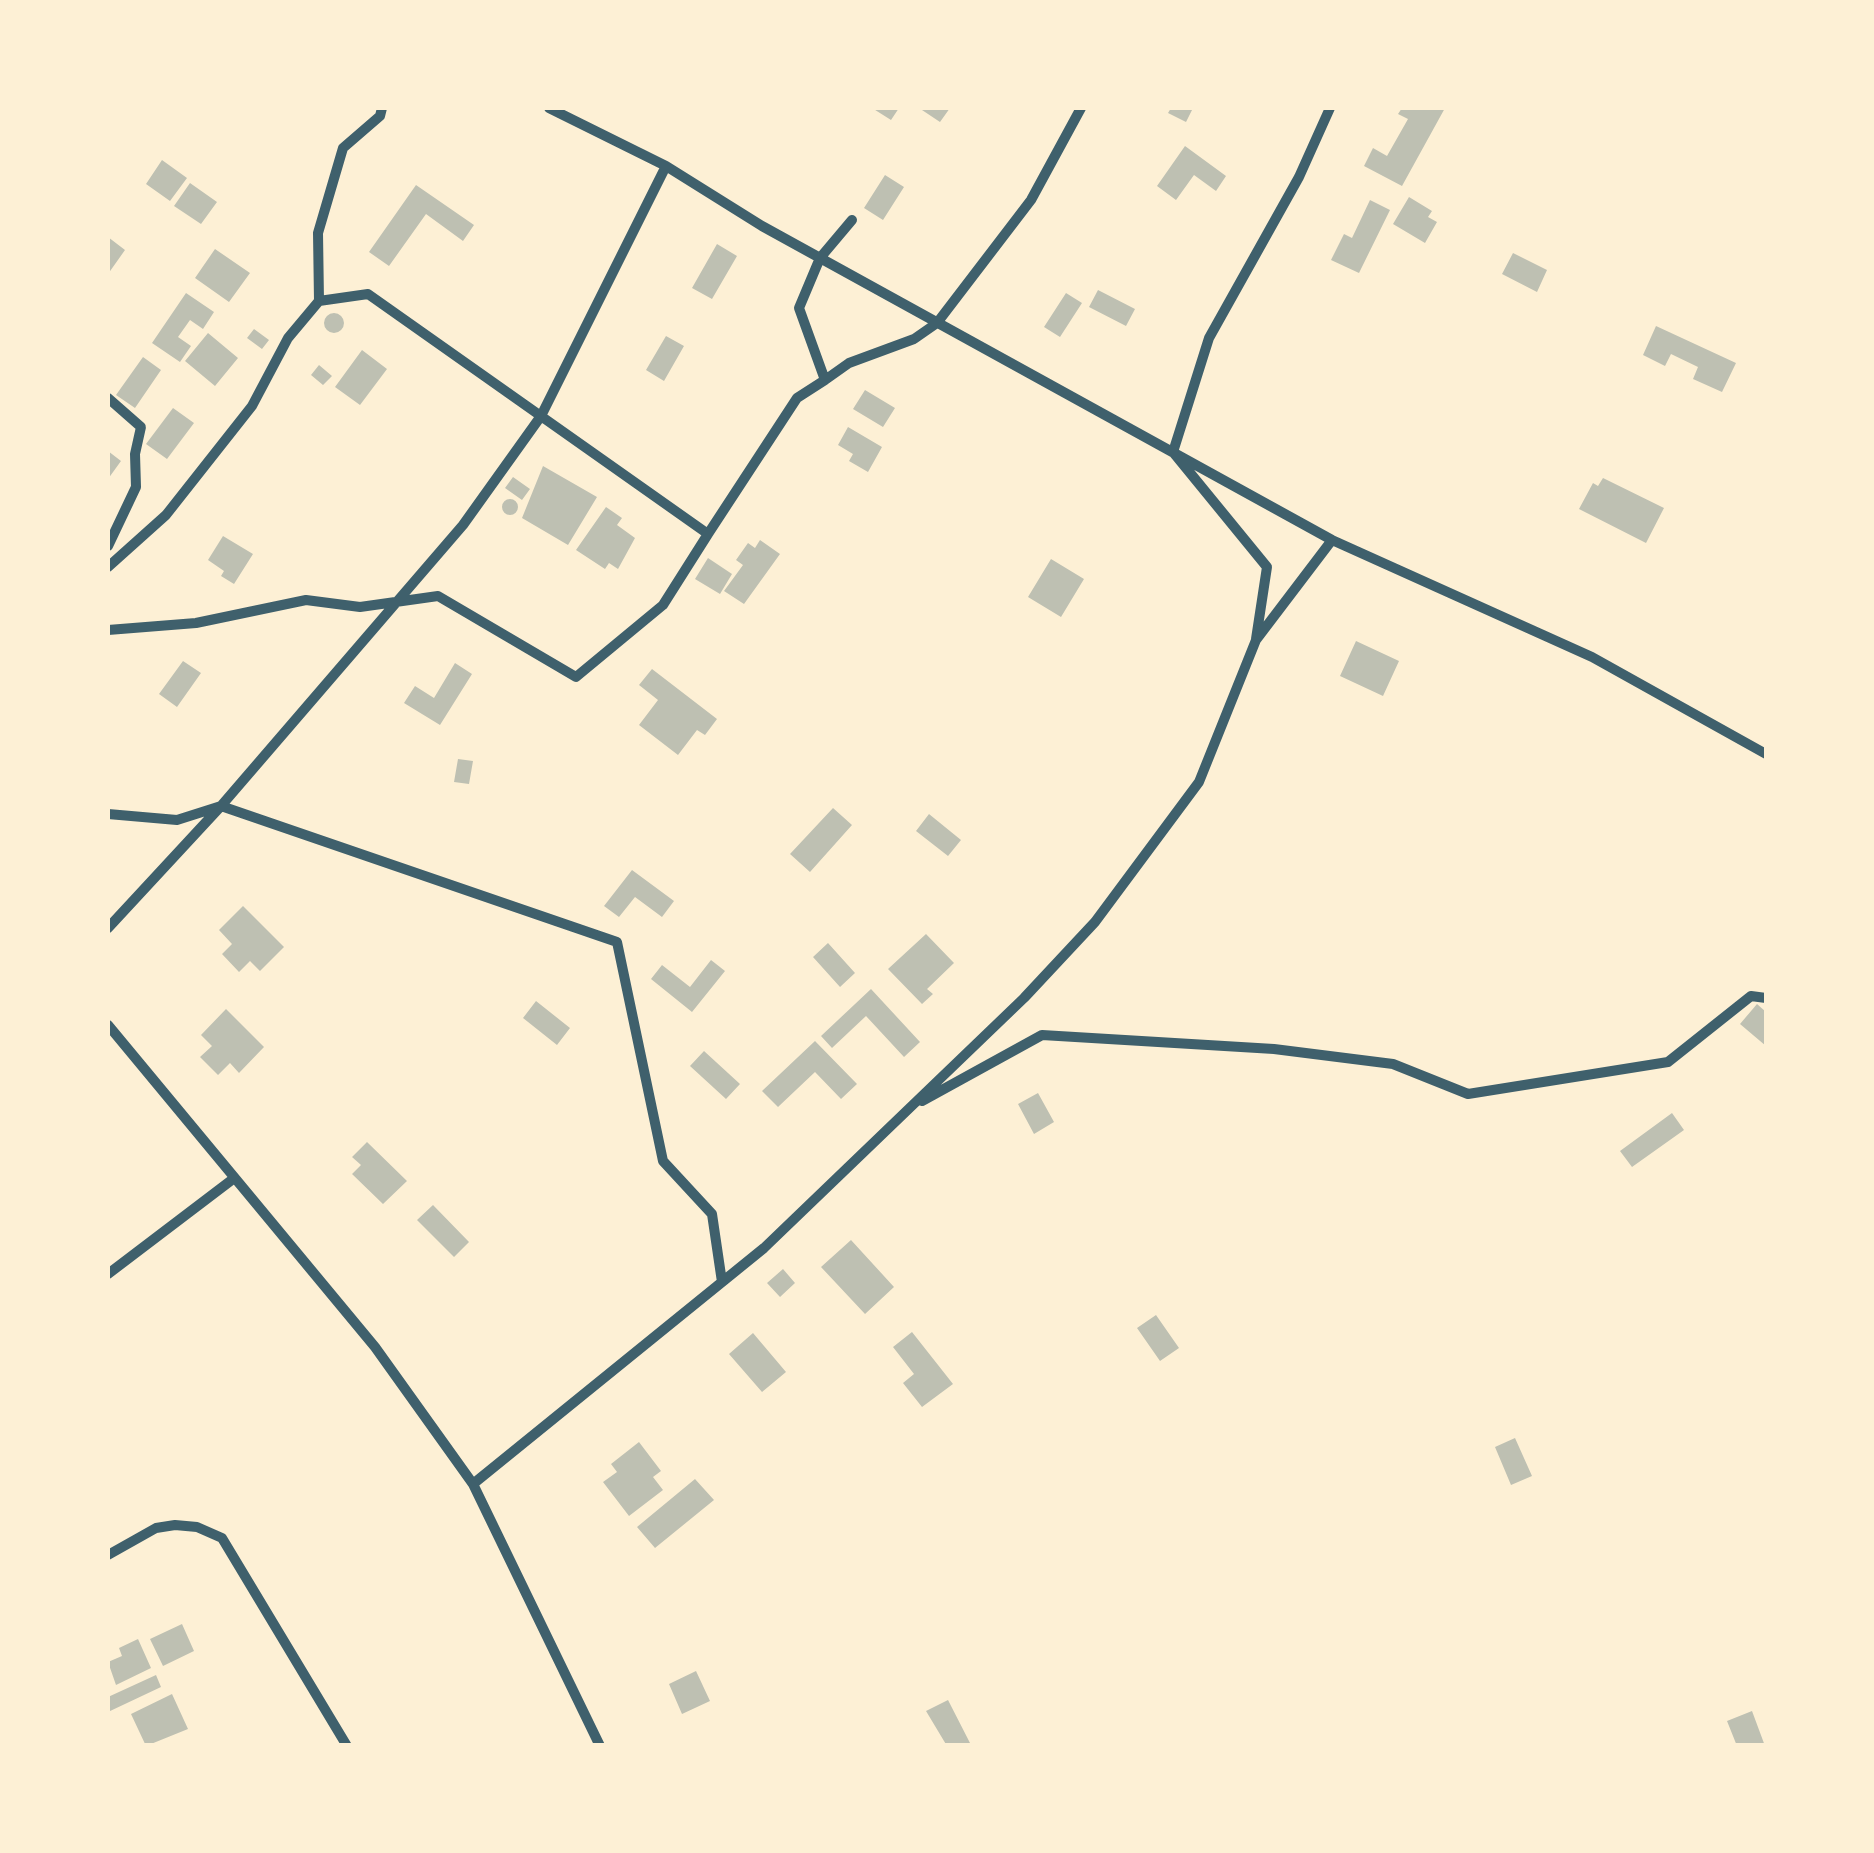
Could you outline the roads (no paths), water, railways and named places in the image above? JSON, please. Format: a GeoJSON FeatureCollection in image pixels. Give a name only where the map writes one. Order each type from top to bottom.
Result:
{"type":"FeatureCollection","features":[{"type":"Feature","properties":{"kind":"street"},"geometry":{"type":"LineString","coordinates":[[108,567],[166,515],[252,406],[288,338],[319,300],[318,233],[343,148],[380,116],[382,108]]}},
{"type":"Feature","properties":{"kind":"street"},"geometry":{"type":"LineString","coordinates":[[550,108],[666,166],[820,258],[1332,540],[1592,656],[1766,754]]}},
{"type":"Feature","properties":{"kind":"street"},"geometry":{"type":"LineString","coordinates":[[108,630],[196,623],[306,600],[360,607],[438,596],[576,677],[664,605],[797,398],[849,362],[914,339],[937,323],[1032,200],[1082,108]]}},
{"type":"Feature","properties":{"kind":"street"},"geometry":{"type":"LineString","coordinates":[[1174,452],[1209,338],[1298,178],[1330,108]]}},
{"type":"Feature","properties":{"kind":"street"},"geometry":{"type":"LineString","coordinates":[[108,928],[404,599],[541,416],[666,166]]}},
{"type":"Feature","properties":{"kind":"street"},"geometry":{"type":"LineString","coordinates":[[824,380],[799,308],[820,258],[852,220]]}},
{"type":"Feature","properties":{"kind":"street"},"geometry":{"type":"LineString","coordinates":[[319,300],[368,294],[708,534]]}},
{"type":"Feature","properties":{"kind":"street"},"geometry":{"type":"LineString","coordinates":[[108,398],[141,427],[135,454],[136,488],[108,542]]}},
{"type":"Feature","properties":{"kind":"street"},"geometry":{"type":"LineString","coordinates":[[473,1484],[764,1248],[908,1109],[1094,922],[1199,782],[1256,640],[1267,567],[1174,452]]}},
{"type":"Feature","properties":{"kind":"street"},"geometry":{"type":"LineString","coordinates":[[1256,640],[1332,540]]}},
{"type":"Feature","properties":{"kind":"street"},"geometry":{"type":"LineString","coordinates":[[108,814],[177,820],[221,806],[617,942],[663,1160],[712,1214],[722,1282]]}},
{"type":"Feature","properties":{"kind":"street"},"geometry":{"type":"LineString","coordinates":[[908,1109],[1042,1035],[1274,1049],[1393,1064],[1468,1094],[1668,1062],[1751,996],[1766,998]]}},
{"type":"Feature","properties":{"kind":"street"},"geometry":{"type":"LineString","coordinates":[[108,1025],[375,1347],[473,1484],[600,1746]]}},
{"type":"Feature","properties":{"kind":"street"},"geometry":{"type":"LineString","coordinates":[[108,1274],[234,1179]]}},
{"type":"Feature","properties":{"kind":"street"},"geometry":{"type":"LineString","coordinates":[[108,1554],[156,1528],[175,1525],[197,1527],[222,1538],[347,1746]]}}]}
